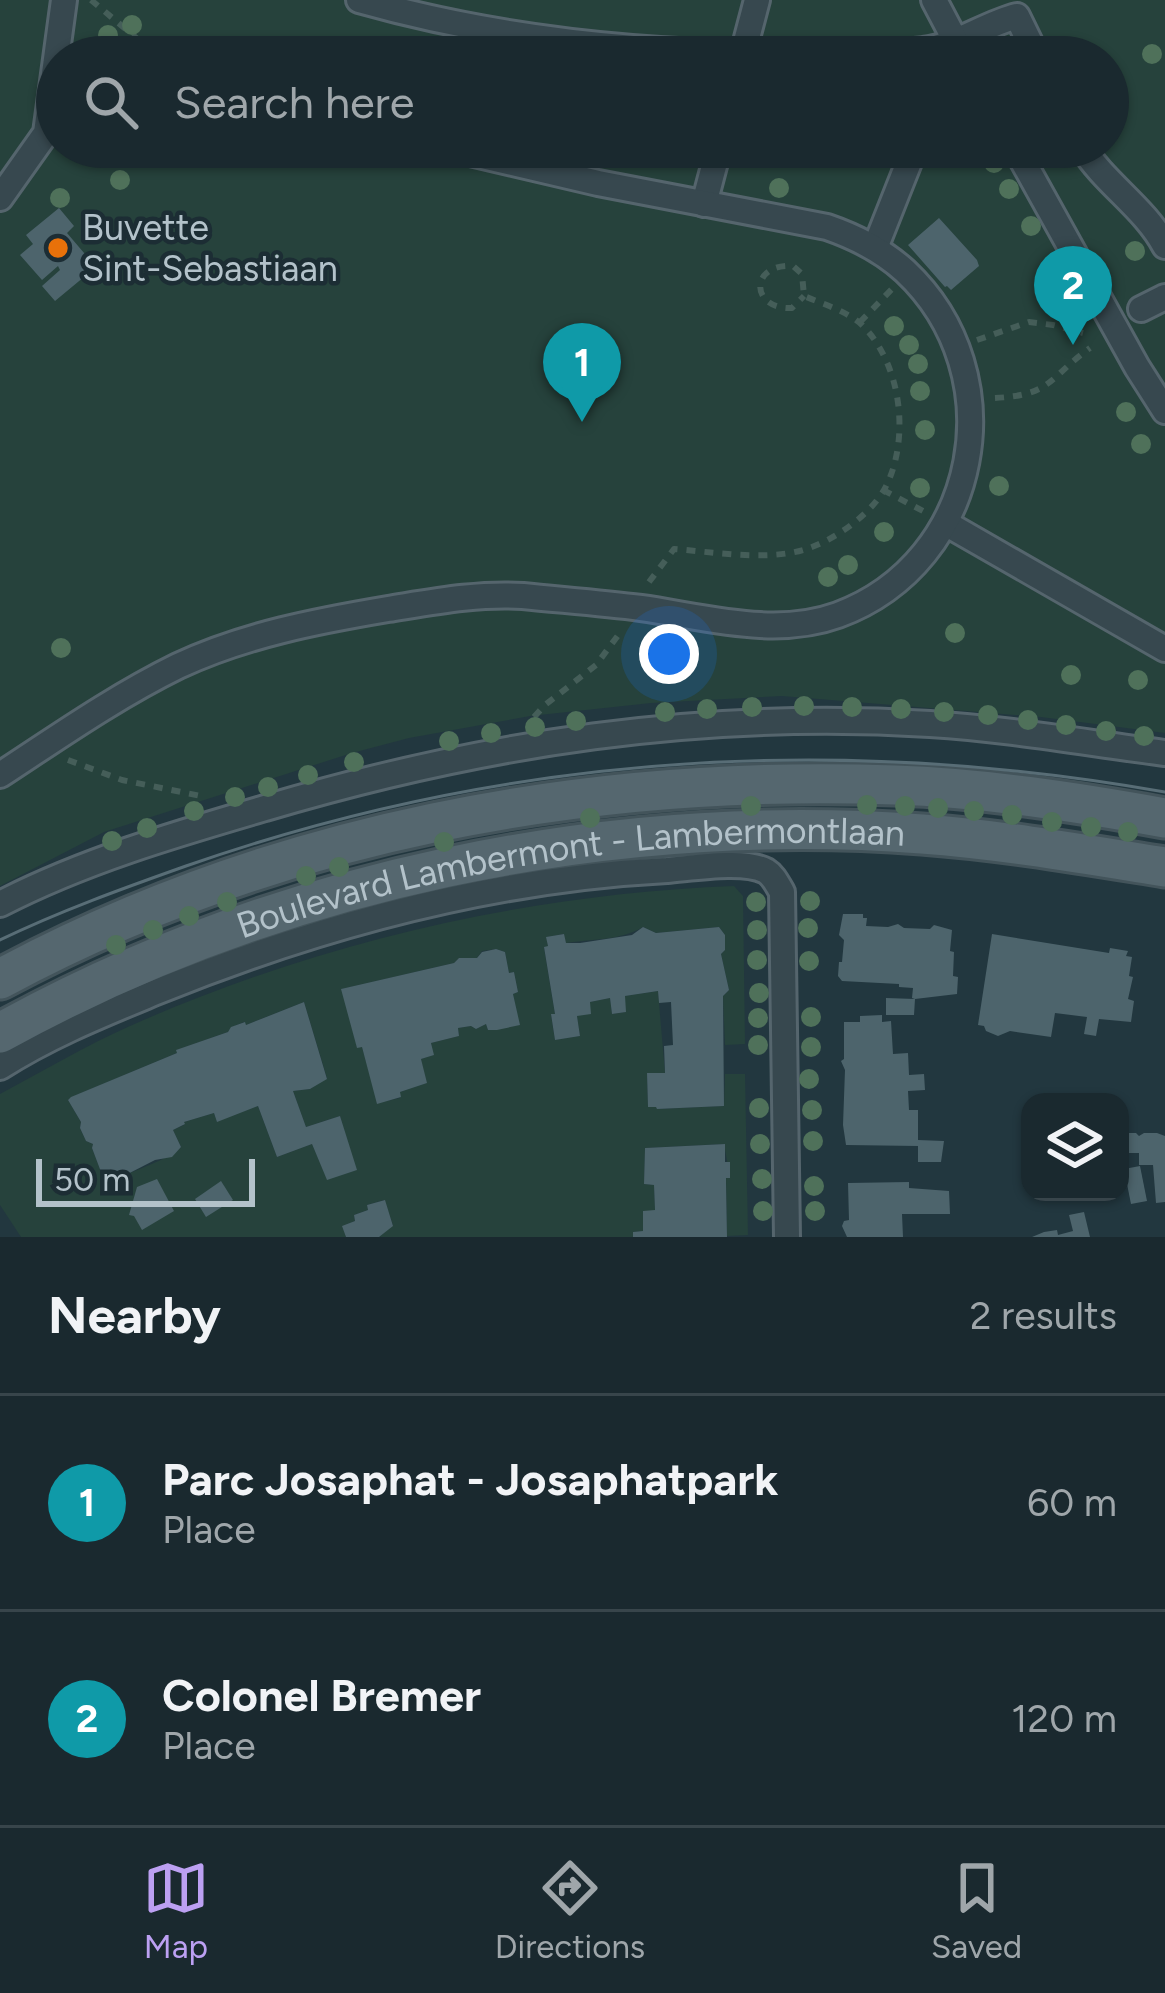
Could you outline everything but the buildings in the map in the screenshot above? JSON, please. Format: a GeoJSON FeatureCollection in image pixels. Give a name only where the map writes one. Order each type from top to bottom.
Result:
{"type":"FeatureCollection","features":[{"type":"Feature","properties":{"kind":"main road","name":"Boulevard Lambermont - Lambermontlaan"},"geometry":{"type":"LineString","coordinates":[[0,979],[107,926],[307,853],[388,832],[543,803],[707,786],[897,785],[988,792],[1165,818]]}},
{"type":"Feature","properties":{"kind":"main road","name":"Boulevard Lambermont - Lambermontlaan"},"geometry":{"type":"LineString","coordinates":[[0,1033],[150,958],[281,912],[446,869],[559,848],[650,836],[853,832],[981,839],[1165,867]]}},
{"type":"Feature","properties":{"kind":"street"},"geometry":{"type":"LineString","coordinates":[[60,36],[64,0]]}},
{"type":"Feature","properties":{"kind":"street"},"geometry":{"type":"LineString","coordinates":[[359,0],[543,36]]}},
{"type":"Feature","properties":{"kind":"street"},"geometry":{"type":"LineString","coordinates":[[747,36],[757,0]]}},
{"type":"Feature","properties":{"kind":"street"},"geometry":{"type":"LineString","coordinates":[[934,0],[952,36]]}},
{"type":"Feature","properties":{"kind":"street"},"geometry":{"type":"LineString","coordinates":[[975,36],[1019,8]]}},
{"type":"Feature","properties":{"kind":"street"},"geometry":{"type":"LineString","coordinates":[[0,198],[36,150]]}},
{"type":"Feature","properties":{"kind":"street"},"geometry":{"type":"LineString","coordinates":[[0,776],[92,713],[181,665],[282,630],[472,597],[517,596],[635,607],[756,626],[811,623],[867,601],[898,581],[924,554],[947,524],[958,499],[970,415],[958,351],[907,273],[875,248],[826,227],[528,168]]}},
{"type":"Feature","properties":{"kind":"street"},"geometry":{"type":"LineString","coordinates":[[704,204],[713,168]]}},
{"type":"Feature","properties":{"kind":"street"},"geometry":{"type":"LineString","coordinates":[[875,248],[907,168]]}},
{"type":"Feature","properties":{"kind":"street"},"geometry":{"type":"LineString","coordinates":[[1027,168],[1165,411]]}},
{"type":"Feature","properties":{"kind":"street"},"geometry":{"type":"LineString","coordinates":[[1098,168],[1156,229],[1165,247]]}},
{"type":"Feature","properties":{"kind":"street"},"geometry":{"type":"LineString","coordinates":[[1141,309],[1165,297]]}},
{"type":"Feature","properties":{"kind":"street"},"geometry":{"type":"LineString","coordinates":[[947,524],[1165,649]]}},
{"type":"Feature","properties":{"kind":"street"},"geometry":{"type":"LineString","coordinates":[[0,904],[128,851],[401,770],[508,748],[659,727],[791,721],[931,724],[1165,753]]}},
{"type":"Feature","properties":{"kind":"street","name":"Boulevard Lambermont - Lambermontlaan"},"geometry":{"type":"LineString","coordinates":[[0,1067],[93,1018],[210,970],[430,905],[633,872],[758,868],[771,874],[782,892],[787,1237]]}},
{"type":"Feature","properties":{"kind":"path"},"geometry":{"type":"LineString","coordinates":[[91,0],[134,36]]}},
{"type":"Feature","properties":{"kind":"path"},"geometry":{"type":"LineString","coordinates":[[793,266],[802,274],[804,296],[792,308],[772,306],[760,290],[763,276],[768,268],[793,266]]}},
{"type":"Feature","properties":{"kind":"path"},"geometry":{"type":"LineString","coordinates":[[860,322],[907,273]]}},
{"type":"Feature","properties":{"kind":"path"},"geometry":{"type":"LineString","coordinates":[[508,748],[545,705],[596,665],[674,549],[752,555],[804,550],[857,523],[884,490],[900,424],[890,371],[860,322],[804,296]]}},
{"type":"Feature","properties":{"kind":"path"},"geometry":{"type":"LineString","coordinates":[[958,351],[984,336],[1029,322],[1083,333]]}},
{"type":"Feature","properties":{"kind":"path"},"geometry":{"type":"LineString","coordinates":[[968,394],[987,398],[1033,393],[1048,386],[1090,348]]}},
{"type":"Feature","properties":{"kind":"path"},"geometry":{"type":"LineString","coordinates":[[884,490],[947,524]]}},
{"type":"Feature","properties":{"kind":"path"},"geometry":{"type":"LineString","coordinates":[[45,746],[122,780],[213,799],[224,804],[229,818]]}},
{"type":"Feature","properties":{"kind":"green space"},"geometry":{"type":"Polygon","coordinates":[[[0,0],[1165,0],[1165,733],[1041,717],[782,696],[651,703],[530,716],[409,738],[104,832],[0,886],[0,0]]]}},
{"type":"Feature","properties":{"kind":"green space"},"geometry":{"type":"Polygon","coordinates":[[[734,886],[743,896],[745,1044],[725,1045],[723,996],[729,990],[721,954],[725,935],[719,927],[656,933],[643,927],[615,937],[566,943],[563,934],[547,937],[544,948],[555,1040],[580,1036],[577,1016],[590,1002],[610,998],[612,1014],[625,1012],[625,996],[658,991],[665,1073],[647,1073],[648,1107],[724,1106],[725,1074],[745,1074],[748,1235],[727,1236],[726,1178],[730,1177],[724,1144],[645,1148],[644,1184],[654,1185],[655,1210],[643,1231],[633,1232],[633,1237],[379,1237],[393,1225],[384,1200],[354,1215],[355,1221],[343,1226],[346,1237],[21,1237],[0,1205],[0,1094],[113,1034],[202,996],[350,947],[502,912],[656,891],[734,886]],[[482,951],[477,958],[459,958],[342,989],[378,1103],[400,1098],[400,1092],[426,1083],[421,1059],[433,1055],[431,1043],[459,1036],[458,1028],[519,1025],[514,972],[509,973],[505,952],[482,951]],[[304,1002],[244,1022],[68,1100],[86,1141],[93,1144],[101,1172],[112,1172],[116,1179],[167,1156],[181,1147],[173,1130],[184,1122],[214,1113],[217,1121],[258,1106],[277,1157],[312,1144],[327,1179],[356,1170],[340,1116],[306,1127],[293,1091],[310,1089],[327,1078],[304,1002]]]}},
{"type":"Feature","properties":{"kind":"tram line"},"geometry":{"type":"LineString","coordinates":[[0,940],[139,883],[306,828],[427,799],[549,778],[671,765],[793,760],[917,763],[1165,792]]}},
{"type":"Feature","properties":{"kind":"place","name":"Buvette Sint-Sebastiaan"},"geometry":{"type":"Point","coordinates":[58,248]}},
{"type":"Feature","properties":{"kind":"place","name":"Colonel Bremer"},"geometry":{"type":"Point","coordinates":[1073,345]}},
{"type":"Feature","properties":{"kind":"place","name":"Parc Josaphat - Josaphatpark"},"geometry":{"type":"Point","coordinates":[582,422]}}]}
